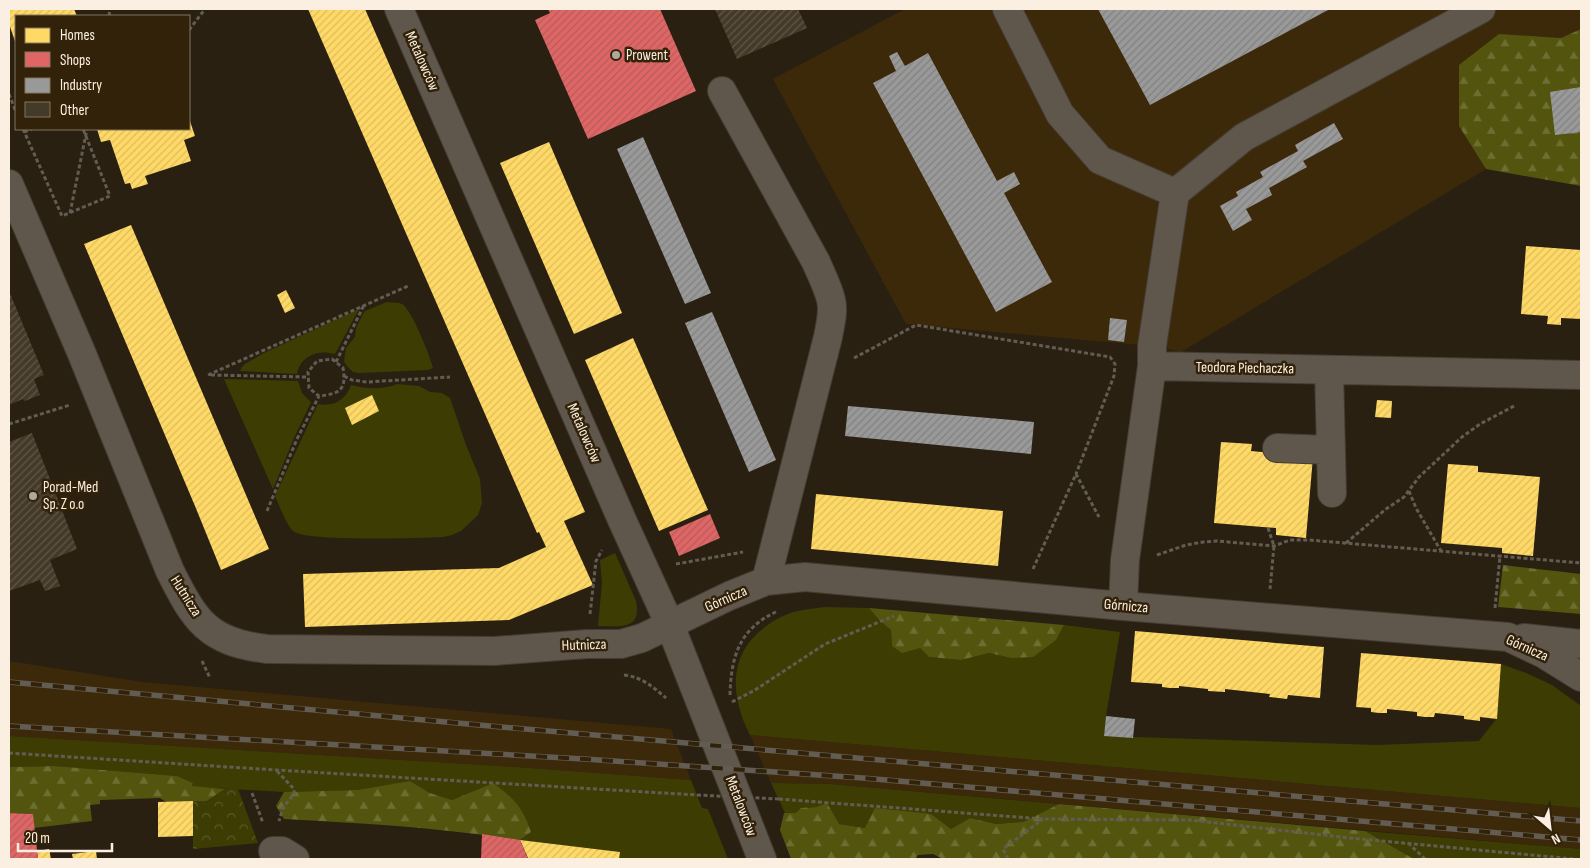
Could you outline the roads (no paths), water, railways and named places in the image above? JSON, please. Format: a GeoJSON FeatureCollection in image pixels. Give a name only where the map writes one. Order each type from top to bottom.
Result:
{"type":"FeatureCollection","features":[{"type":"Feature","properties":{"kind":"street","name":"Metalowców"},"geometry":{"type":"LineString","coordinates":[[399,9],[622,520],[670,625],[762,859]]}},
{"type":"Feature","properties":{"kind":"street"},"geometry":{"type":"LineString","coordinates":[[1007,9],[1060,114],[1100,160],[1175,193]]}},
{"type":"Feature","properties":{"kind":"street"},"geometry":{"type":"LineString","coordinates":[[1123,606],[1125,560],[1152,366],[1152,346],[1175,193],[1244,137],[1481,9]]}},
{"type":"Feature","properties":{"kind":"street"},"geometry":{"type":"LineString","coordinates":[[722,90],[816,262],[832,301],[832,318],[828,337],[766,581]]}},
{"type":"Feature","properties":{"kind":"street","name":"Hutnicza"},"geometry":{"type":"LineString","coordinates":[[9,184],[170,571],[187,604],[203,624],[223,638],[245,646],[267,648],[494,650],[587,644],[621,644],[642,638],[670,625]]}},
{"type":"Feature","properties":{"kind":"street","name":"Teodora Piechaczka"},"geometry":{"type":"LineString","coordinates":[[1152,366],[1581,375]]}},
{"type":"Feature","properties":{"kind":"street"},"geometry":{"type":"LineString","coordinates":[[1330,370],[1332,493]]}},
{"type":"Feature","properties":{"kind":"street"},"geometry":{"type":"LineString","coordinates":[[1277,448],[1331,450]]}},
{"type":"Feature","properties":{"kind":"street","name":"Górnicza"},"geometry":{"type":"LineString","coordinates":[[670,625],[728,596],[766,581],[805,577],[1123,606],[1508,636],[1544,654],[1581,677]]}},
{"type":"Feature","properties":{"kind":"street"},"geometry":{"type":"LineString","coordinates":[[1508,636],[1581,644]]}},
{"type":"Feature","properties":{"kind":"railway"},"geometry":{"type":"LineString","coordinates":[[9,682],[1581,821]]}},
{"type":"Feature","properties":{"kind":"railway"},"geometry":{"type":"LineString","coordinates":[[9,726],[584,759],[863,778],[1581,840]]}},
{"type":"Feature","properties":{"kind":"place","name":"Prowent"},"geometry":{"type":"Point","coordinates":[616,55]}},
{"type":"Feature","properties":{"kind":"place","name":"Porad-Med Sp. Z o.o"},"geometry":{"type":"Point","coordinates":[33,496]}}]}
